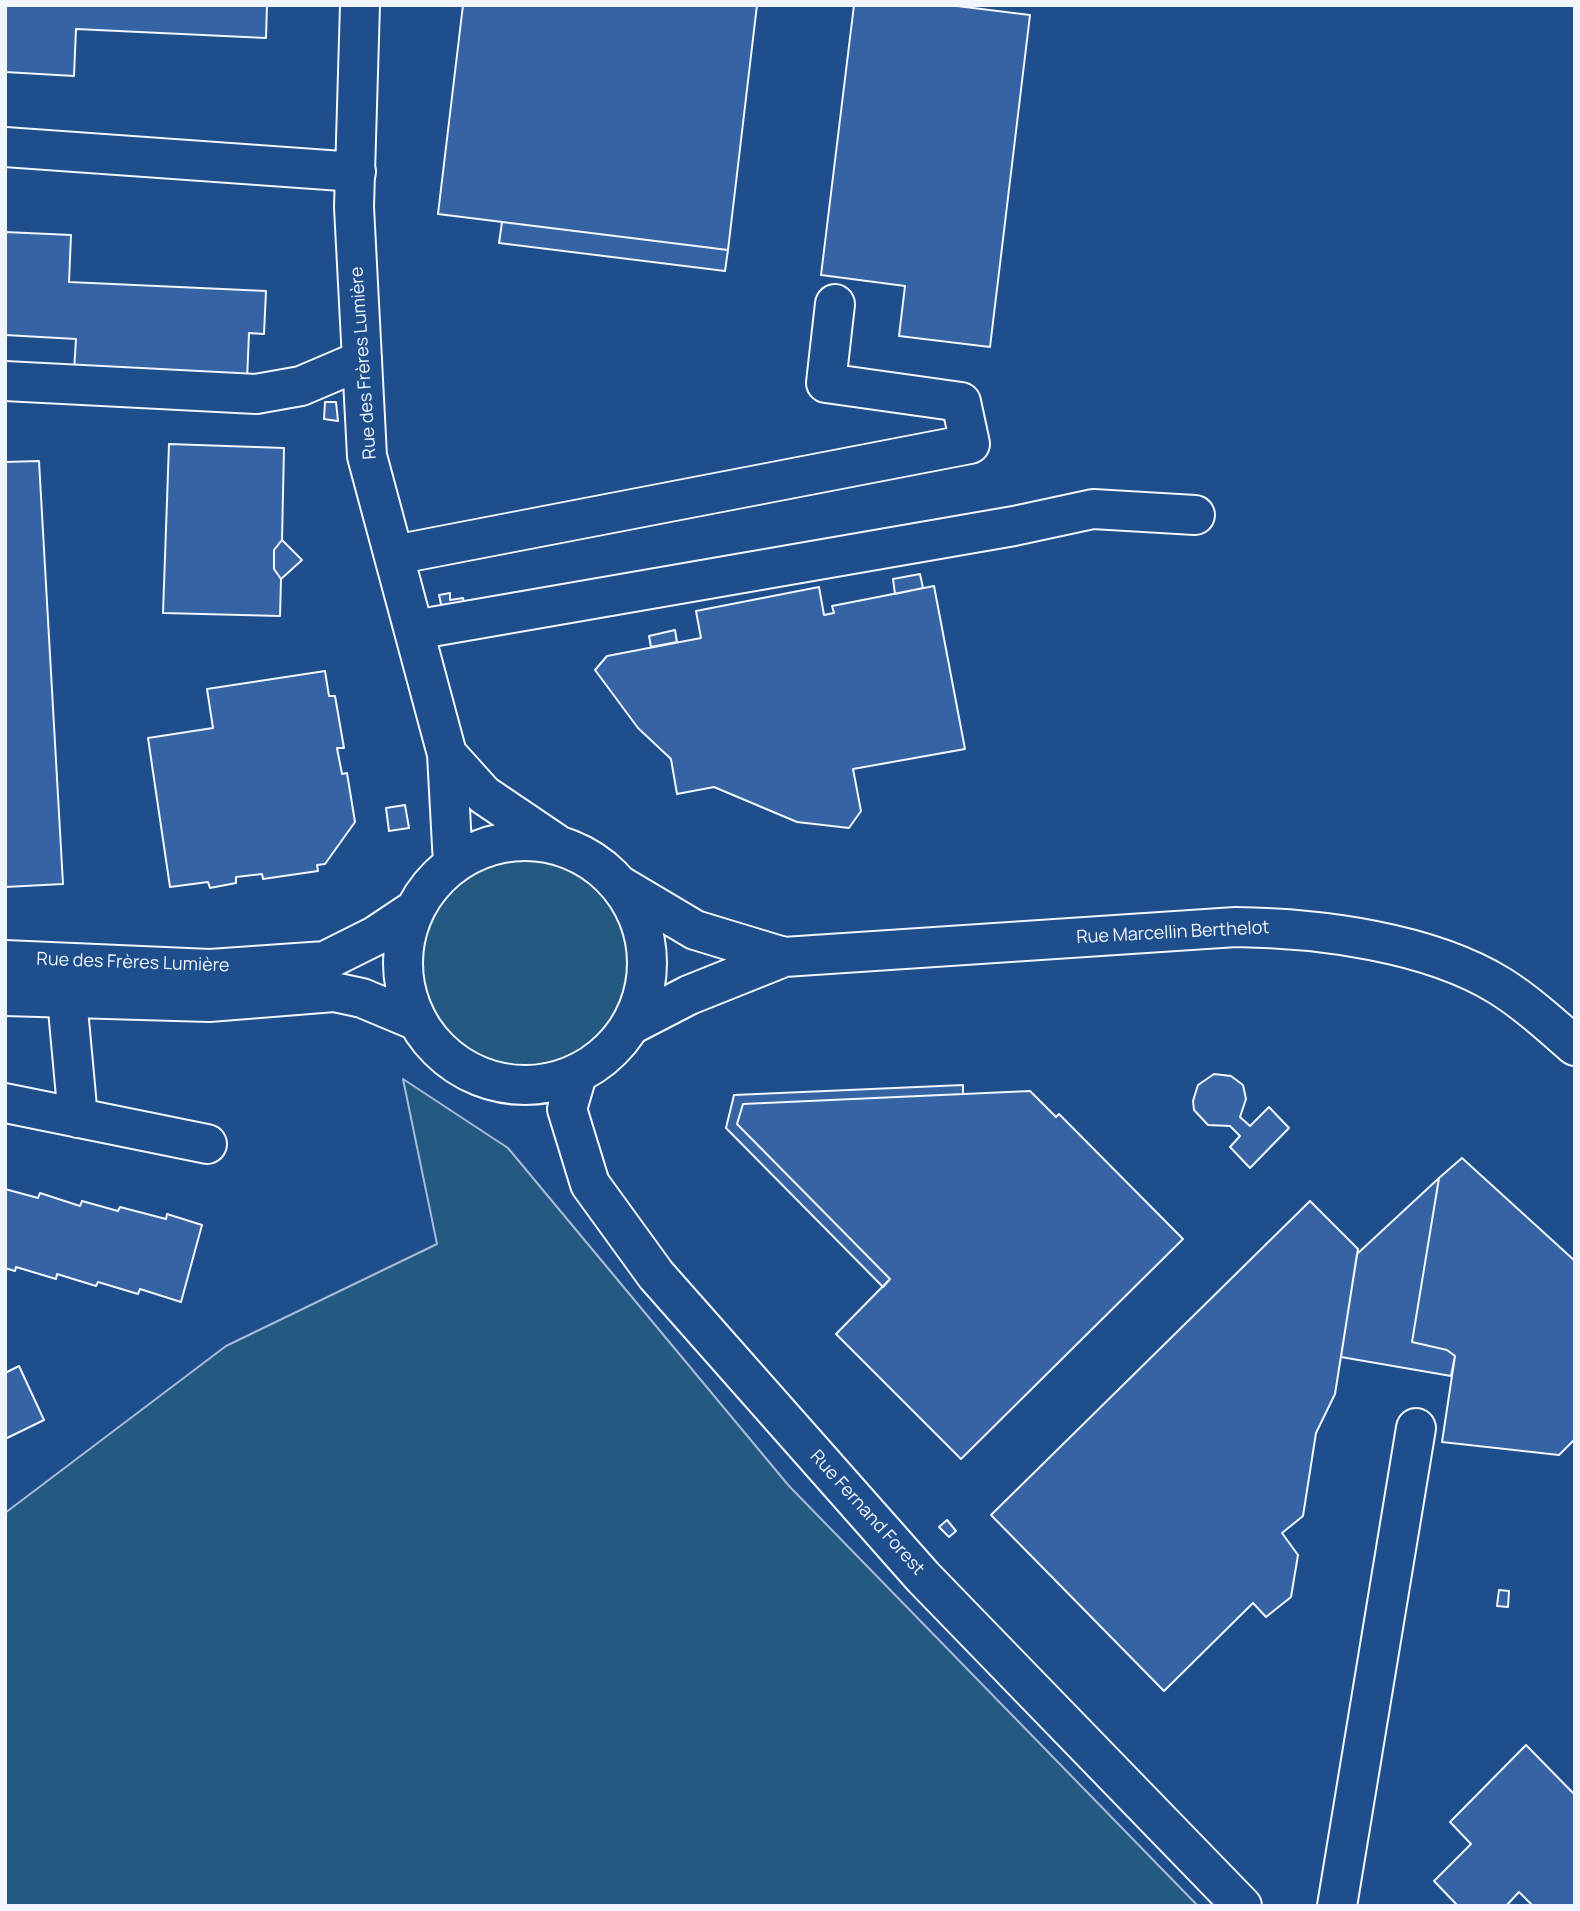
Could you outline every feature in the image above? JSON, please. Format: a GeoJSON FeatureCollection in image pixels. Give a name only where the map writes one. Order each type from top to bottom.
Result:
{"type":"FeatureCollection","features":[{"type":"Feature","properties":{"kind":"main road","name":"Rue des Frères Lumière"},"geometry":{"type":"LineString","coordinates":[[360,5],[354,206],[367,456],[447,754],[453,864]]}},
{"type":"Feature","properties":{"kind":"main road"},"geometry":{"type":"LineString","coordinates":[[5,147],[356,172]]}},
{"type":"Feature","properties":{"kind":"main road"},"geometry":{"type":"LineString","coordinates":[[394,555],[970,444],[961,402],[825,383],[835,304]]}},
{"type":"Feature","properties":{"kind":"main road"},"geometry":{"type":"LineString","coordinates":[[5,382],[256,394],[301,386],[362,360]]}},
{"type":"Feature","properties":{"kind":"main road"},"geometry":{"type":"LineString","coordinates":[[414,630],[1000,529],[1093,509],[1195,515]]}},
{"type":"Feature","properties":{"kind":"main road","name":"Rue des Frères Lumière"},"geometry":{"type":"LineString","coordinates":[[447,754],[484,795],[557,844]]}},
{"type":"Feature","properties":{"kind":"main road"},"geometry":{"type":"LineString","coordinates":[[521,840],[557,844],[592,860],[621,886],[640,917],[648,953],[646,990],[633,1024],[609,1054],[577,1075],[542,1085],[505,1084],[469,1073],[439,1051],[417,1021],[404,985],[404,947],[414,910],[430,885],[453,864],[485,847],[509,842],[521,840]]}},
{"type":"Feature","properties":{"kind":"main road","name":"Rue Marcellin Berthelot"},"geometry":{"type":"LineString","coordinates":[[621,886],[695,930],[784,957]]}},
{"type":"Feature","properties":{"kind":"main road","name":"Rue des Frères Lumière"},"geometry":{"type":"LineString","coordinates":[[5,996],[66,980],[325,961],[375,936],[414,910]]}},
{"type":"Feature","properties":{"kind":"main road","name":"Rue Marcellin Berthelot"},"geometry":{"type":"LineString","coordinates":[[633,1024],[689,995],[784,957],[1236,927],[1273,928],[1396,947],[1465,968],[1522,1001],[1575,1046]]}},
{"type":"Feature","properties":{"kind":"main road","name":"Rue des Frères Lumière"},"geometry":{"type":"LineString","coordinates":[[5,960],[66,980],[209,1002],[334,992],[362,998],[417,1021]]}},
{"type":"Feature","properties":{"kind":"main road"},"geometry":{"type":"LineString","coordinates":[[5,979],[66,980],[78,1118]]}},
{"type":"Feature","properties":{"kind":"main road","name":"Rue Fernand Forest"},"geometry":{"type":"LineString","coordinates":[[577,1075],[568,1109],[590,1184],[656,1275],[923,1577],[1242,1906]]}},
{"type":"Feature","properties":{"kind":"main road"},"geometry":{"type":"LineString","coordinates":[[5,1103],[207,1144]]}},
{"type":"Feature","properties":{"kind":"main road"},"geometry":{"type":"LineString","coordinates":[[1337,1906],[1416,1428]]}},
{"type":"Feature","properties":{"kind":"shaded area"},"geometry":{"type":"Polygon","coordinates":[[[524,853],[545,855],[565,862],[584,871],[600,885],[614,901],[623,920],[630,940],[630,982],[623,1002],[614,1021],[600,1037],[584,1051],[565,1060],[545,1067],[524,1069],[503,1067],[483,1060],[464,1051],[448,1037],[434,1021],[425,1002],[418,982],[416,961],[418,940],[425,920],[434,901],[448,885],[464,871],[483,862],[503,855],[524,853]]]}},
{"type":"Feature","properties":{"kind":"shaded area"},"geometry":{"type":"Polygon","coordinates":[[[403,1079],[508,1148],[789,1486],[1198,1906],[5,1906],[5,1513],[226,1346],[437,1244],[403,1079]]]}},
{"type":"Feature","properties":{"kind":"building"},"geometry":{"type":"Polygon","coordinates":[[[5,5],[267,5],[266,38],[76,29],[74,76],[5,72],[5,5]]]}},
{"type":"Feature","properties":{"kind":"building"},"geometry":{"type":"Polygon","coordinates":[[[463,5],[757,5],[728,250],[438,214],[463,5]]]}},
{"type":"Feature","properties":{"kind":"building"},"geometry":{"type":"Polygon","coordinates":[[[854,5],[949,5],[1030,15],[990,347],[899,336],[905,286],[821,275],[854,5]]]}},
{"type":"Feature","properties":{"kind":"building"},"geometry":{"type":"Polygon","coordinates":[[[502,222],[728,250],[725,271],[499,243],[502,222]]]}},
{"type":"Feature","properties":{"kind":"building"},"geometry":{"type":"Polygon","coordinates":[[[5,232],[71,235],[69,282],[266,291],[264,334],[249,333],[247,380],[74,371],[76,339],[5,335],[5,232]]]}},
{"type":"Feature","properties":{"kind":"building"},"geometry":{"type":"Polygon","coordinates":[[[325,402],[336,402],[338,421],[324,419],[325,402]]]}},
{"type":"Feature","properties":{"kind":"building"},"geometry":{"type":"Polygon","coordinates":[[[169,444],[284,448],[282,540],[274,550],[274,569],[281,579],[280,616],[163,613],[169,444]]]}},
{"type":"Feature","properties":{"kind":"building"},"geometry":{"type":"Polygon","coordinates":[[[39,461],[63,884],[5,887],[5,462],[39,461]]]}},
{"type":"Feature","properties":{"kind":"building"},"geometry":{"type":"Polygon","coordinates":[[[282,540],[302,560],[281,579],[274,569],[274,550],[282,540]]]}},
{"type":"Feature","properties":{"kind":"building"},"geometry":{"type":"Polygon","coordinates":[[[920,574],[923,588],[895,594],[893,579],[920,574]]]}},
{"type":"Feature","properties":{"kind":"building"},"geometry":{"type":"Polygon","coordinates":[[[934,586],[965,749],[853,769],[861,811],[849,828],[797,822],[714,787],[677,794],[671,759],[638,728],[595,670],[607,656],[701,638],[696,611],[819,587],[824,615],[834,613],[832,606],[934,586]]]}},
{"type":"Feature","properties":{"kind":"building"},"geometry":{"type":"Polygon","coordinates":[[[450,593],[450,600],[463,598],[465,608],[443,613],[439,595],[450,593]]]}},
{"type":"Feature","properties":{"kind":"building"},"geometry":{"type":"Polygon","coordinates":[[[675,630],[677,642],[651,647],[649,636],[675,630]]]}},
{"type":"Feature","properties":{"kind":"building"},"geometry":{"type":"Polygon","coordinates":[[[325,671],[329,696],[335,696],[344,748],[337,748],[342,774],[347,773],[355,822],[325,864],[317,865],[318,871],[263,879],[262,874],[236,877],[236,883],[210,888],[208,882],[170,887],[148,738],[213,728],[207,689],[325,671]]]}},
{"type":"Feature","properties":{"kind":"building"},"geometry":{"type":"Polygon","coordinates":[[[405,805],[409,828],[389,831],[386,808],[405,805]]]}},
{"type":"Feature","properties":{"kind":"building"},"geometry":{"type":"Polygon","coordinates":[[[1214,1074],[1231,1076],[1243,1085],[1246,1099],[1240,1117],[1250,1126],[1269,1107],[1289,1128],[1250,1168],[1230,1147],[1240,1136],[1230,1126],[1208,1125],[1194,1110],[1193,1101],[1198,1085],[1214,1074]]]}},
{"type":"Feature","properties":{"kind":"building"},"geometry":{"type":"Polygon","coordinates":[[[963,1085],[963,1094],[743,1104],[737,1124],[890,1279],[883,1287],[726,1128],[734,1095],[963,1085]]]}},
{"type":"Feature","properties":{"kind":"building"},"geometry":{"type":"Polygon","coordinates":[[[1030,1091],[1056,1117],[1059,1114],[1183,1239],[961,1459],[836,1334],[890,1279],[737,1124],[743,1104],[1030,1091]]]}},
{"type":"Feature","properties":{"kind":"building"},"geometry":{"type":"Polygon","coordinates":[[[1462,1158],[1575,1261],[1575,1439],[1559,1455],[1442,1442],[1455,1356],[1447,1350],[1412,1342],[1439,1178],[1462,1158]]]}},
{"type":"Feature","properties":{"kind":"building"},"geometry":{"type":"Polygon","coordinates":[[[1439,1178],[1412,1342],[1447,1350],[1455,1356],[1451,1376],[1341,1357],[1357,1254],[1439,1178]]]}},
{"type":"Feature","properties":{"kind":"building"},"geometry":{"type":"Polygon","coordinates":[[[5,1189],[38,1198],[40,1193],[80,1206],[82,1201],[118,1211],[120,1207],[166,1219],[167,1214],[202,1225],[181,1302],[140,1289],[138,1294],[98,1282],[96,1286],[57,1274],[56,1279],[16,1267],[15,1271],[5,1268],[5,1189]]]}},
{"type":"Feature","properties":{"kind":"building"},"geometry":{"type":"Polygon","coordinates":[[[1310,1201],[1358,1249],[1335,1394],[1316,1433],[1303,1516],[1282,1533],[1298,1555],[1291,1597],[1266,1617],[1253,1603],[1164,1691],[991,1515],[1310,1201]]]}},
{"type":"Feature","properties":{"kind":"building"},"geometry":{"type":"Polygon","coordinates":[[[19,1366],[44,1420],[5,1439],[5,1373],[19,1366]]]}},
{"type":"Feature","properties":{"kind":"building"},"geometry":{"type":"Polygon","coordinates":[[[947,1520],[956,1531],[949,1537],[939,1527],[947,1520]]]}},
{"type":"Feature","properties":{"kind":"building"},"geometry":{"type":"Polygon","coordinates":[[[1499,1590],[1509,1591],[1508,1607],[1497,1606],[1499,1590]]]}},
{"type":"Feature","properties":{"kind":"building"},"geometry":{"type":"Polygon","coordinates":[[[1526,1745],[1575,1795],[1575,1906],[1533,1906],[1519,1892],[1506,1906],[1458,1906],[1434,1881],[1471,1844],[1450,1822],[1526,1745]]]}}]}
